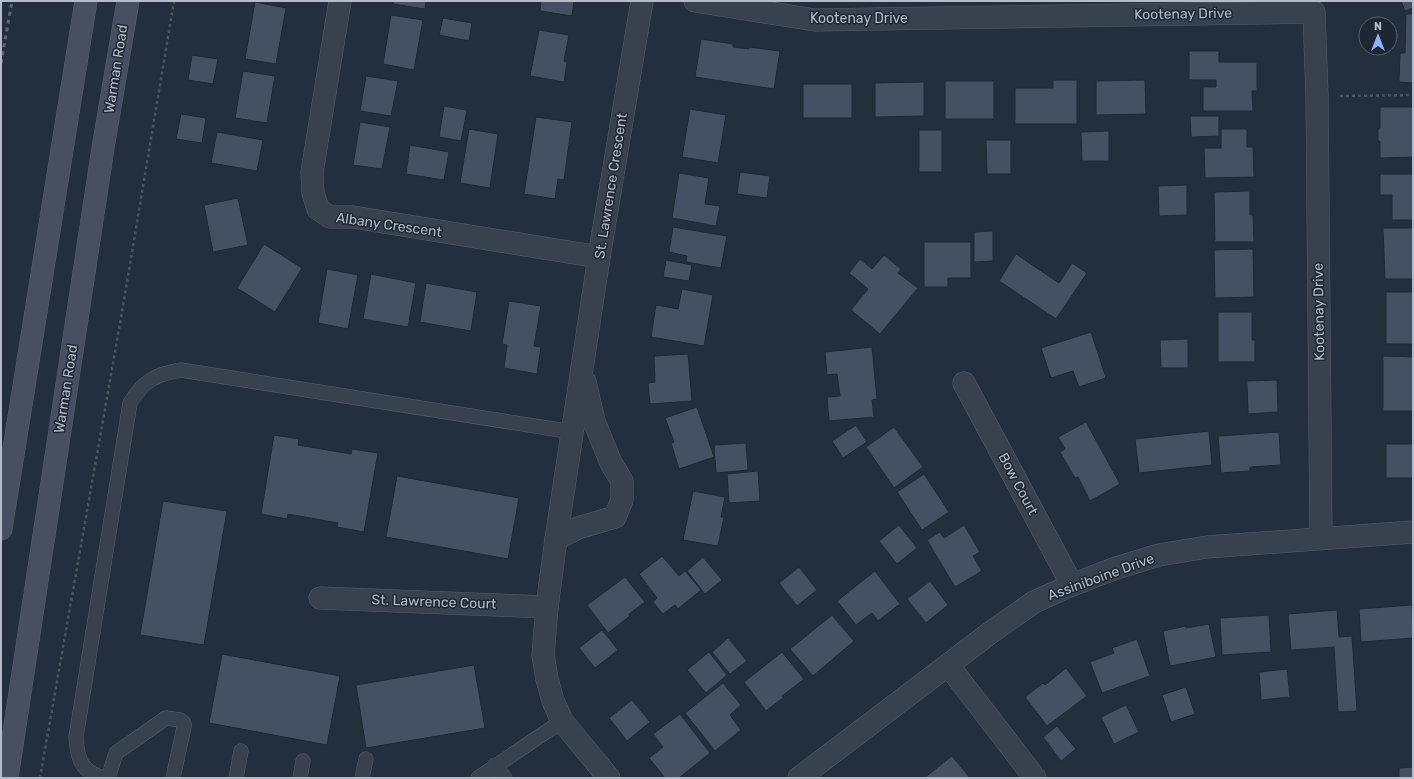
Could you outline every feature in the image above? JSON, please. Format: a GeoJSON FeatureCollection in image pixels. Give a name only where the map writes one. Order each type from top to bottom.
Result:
{"type":"FeatureCollection","features":[{"type":"Feature","properties":{"kind":"main road"},"geometry":{"type":"LineString","coordinates":[[1,528],[86,1]]}},
{"type":"Feature","properties":{"kind":"main road","name":"Warman Road"},"geometry":{"type":"LineString","coordinates":[[7,778],[103,148],[128,1]]}},
{"type":"Feature","properties":{"kind":"street","name":"Albany Crescent"},"geometry":{"type":"LineString","coordinates":[[340,1],[312,172],[313,193],[318,209],[330,217],[353,217],[599,257]]}},
{"type":"Feature","properties":{"kind":"street","name":"St. Lawrence Crescent"},"geometry":{"type":"LineString","coordinates":[[609,778],[562,721],[553,701],[546,679],[543,655],[547,607],[572,432],[583,371],[599,257],[642,1]]}},
{"type":"Feature","properties":{"kind":"street","name":"Kootenay Drive"},"geometry":{"type":"LineString","coordinates":[[695,1],[815,20],[1314,12],[1322,538]]}},
{"type":"Feature","properties":{"kind":"street","name":"St. Lawrence Crescent"},"geometry":{"type":"LineString","coordinates":[[556,539],[578,528],[615,517],[622,500],[622,481],[611,463],[594,421],[583,371]]}},
{"type":"Feature","properties":{"kind":"street","name":"Bow Court"},"geometry":{"type":"LineString","coordinates":[[964,382],[1072,585]]}},
{"type":"Feature","properties":{"kind":"street","name":"Assiniboine Drive"},"geometry":{"type":"LineString","coordinates":[[800,778],[990,633],[1034,602],[1072,585],[1116,568],[1159,555],[1207,547],[1413,532]]}},
{"type":"Feature","properties":{"kind":"street","name":"St. Lawrence Court"},"geometry":{"type":"LineString","coordinates":[[320,598],[547,607]]}},
{"type":"Feature","properties":{"kind":"street"},"geometry":{"type":"LineString","coordinates":[[948,665],[1035,778]]}},
{"type":"Feature","properties":{"kind":"lane"},"geometry":{"type":"LineString","coordinates":[[173,778],[184,727],[184,723],[180,720],[166,718],[116,753],[107,778],[91,773],[82,765],[76,752],[76,737],[130,404],[137,391],[149,380],[165,373],[181,370],[572,432]]}},
{"type":"Feature","properties":{"kind":"lane"},"geometry":{"type":"LineString","coordinates":[[478,778],[562,721]]}},
{"type":"Feature","properties":{"kind":"lane"},"geometry":{"type":"LineString","coordinates":[[236,778],[241,751]]}},
{"type":"Feature","properties":{"kind":"lane"},"geometry":{"type":"LineString","coordinates":[[362,778],[366,760]]}},
{"type":"Feature","properties":{"kind":"lane"},"geometry":{"type":"LineString","coordinates":[[300,778],[303,761]]}},
{"type":"Feature","properties":{"kind":"lane"},"geometry":{"type":"LineString","coordinates":[[495,766],[506,778]]}},
{"type":"Feature","properties":{"kind":"path"},"geometry":{"type":"LineString","coordinates":[[40,778],[121,318],[174,1]]}},
{"type":"Feature","properties":{"kind":"path"},"geometry":{"type":"LineString","coordinates":[[1338,96],[1413,95]]}},
{"type":"Feature","properties":{"kind":"building"},"geometry":{"type":"Polygon","coordinates":[[[394,1],[426,1],[425,9],[393,4],[394,1]]]}},
{"type":"Feature","properties":{"kind":"building"},"geometry":{"type":"Polygon","coordinates":[[[541,1],[574,1],[572,16],[540,11],[541,1]]]}},
{"type":"Feature","properties":{"kind":"building"},"geometry":{"type":"Polygon","coordinates":[[[1401,1],[1413,1],[1413,8],[1405,11],[1401,1]]]}},
{"type":"Feature","properties":{"kind":"building"},"geometry":{"type":"Polygon","coordinates":[[[255,2],[286,8],[276,64],[245,59],[255,2]]]}},
{"type":"Feature","properties":{"kind":"building"},"geometry":{"type":"Polygon","coordinates":[[[1406,14],[1413,14],[1413,83],[1399,82],[1400,53],[1405,53],[1406,14]]]}},
{"type":"Feature","properties":{"kind":"building"},"geometry":{"type":"Polygon","coordinates":[[[391,15],[423,20],[414,70],[383,64],[391,15]]]}},
{"type":"Feature","properties":{"kind":"building"},"geometry":{"type":"Polygon","coordinates":[[[443,18],[472,23],[469,41],[439,35],[443,18]]]}},
{"type":"Feature","properties":{"kind":"building"},"geometry":{"type":"Polygon","coordinates":[[[539,30],[569,35],[564,61],[567,62],[564,82],[530,76],[539,30]]]}},
{"type":"Feature","properties":{"kind":"building"},"geometry":{"type":"Polygon","coordinates":[[[701,39],[733,44],[733,47],[749,49],[749,47],[780,51],[774,89],[695,77],[701,39]]]}},
{"type":"Feature","properties":{"kind":"building"},"geometry":{"type":"Polygon","coordinates":[[[1189,51],[1219,51],[1219,62],[1257,62],[1257,91],[1252,91],[1253,111],[1203,111],[1203,87],[1216,87],[1216,80],[1189,80],[1189,51]]]}},
{"type":"Feature","properties":{"kind":"building"},"geometry":{"type":"Polygon","coordinates":[[[192,55],[218,59],[213,84],[188,80],[192,55]]]}},
{"type":"Feature","properties":{"kind":"building"},"geometry":{"type":"Polygon","coordinates":[[[243,71],[275,76],[267,123],[235,118],[243,71]]]}},
{"type":"Feature","properties":{"kind":"building"},"geometry":{"type":"Polygon","coordinates":[[[366,76],[398,81],[391,116],[360,111],[366,76]]]}},
{"type":"Feature","properties":{"kind":"building"},"geometry":{"type":"Polygon","coordinates":[[[1053,80],[1077,80],[1077,124],[1015,124],[1015,88],[1053,88],[1053,80]]]}},
{"type":"Feature","properties":{"kind":"building"},"geometry":{"type":"Polygon","coordinates":[[[1145,80],[1146,114],[1096,115],[1096,81],[1145,80]]]}},
{"type":"Feature","properties":{"kind":"building"},"geometry":{"type":"Polygon","coordinates":[[[945,81],[994,81],[994,119],[945,119],[945,81]]]}},
{"type":"Feature","properties":{"kind":"building"},"geometry":{"type":"Polygon","coordinates":[[[924,82],[924,116],[875,117],[875,83],[924,82]]]}},
{"type":"Feature","properties":{"kind":"building"},"geometry":{"type":"Polygon","coordinates":[[[803,84],[852,84],[852,118],[803,118],[803,84]]]}},
{"type":"Feature","properties":{"kind":"building"},"geometry":{"type":"Polygon","coordinates":[[[444,106],[467,110],[461,141],[439,137],[444,106]]]}},
{"type":"Feature","properties":{"kind":"building"},"geometry":{"type":"Polygon","coordinates":[[[1380,107],[1413,107],[1413,157],[1380,158],[1378,128],[1380,128],[1380,107]]]}},
{"type":"Feature","properties":{"kind":"building"},"geometry":{"type":"Polygon","coordinates":[[[690,109],[726,115],[718,163],[682,157],[690,109]]]}},
{"type":"Feature","properties":{"kind":"building"},"geometry":{"type":"Polygon","coordinates":[[[181,114],[206,118],[202,143],[176,139],[181,114]]]}},
{"type":"Feature","properties":{"kind":"building"},"geometry":{"type":"Polygon","coordinates":[[[1190,116],[1219,116],[1219,136],[1191,137],[1190,116]]]}},
{"type":"Feature","properties":{"kind":"building"},"geometry":{"type":"Polygon","coordinates":[[[536,117],[572,122],[564,180],[558,179],[555,199],[524,194],[536,117]]]}},
{"type":"Feature","properties":{"kind":"building"},"geometry":{"type":"Polygon","coordinates":[[[360,122],[390,127],[382,169],[353,165],[360,122]]]}},
{"type":"Feature","properties":{"kind":"building"},"geometry":{"type":"Polygon","coordinates":[[[469,129],[498,134],[490,188],[460,183],[469,129]]]}},
{"type":"Feature","properties":{"kind":"building"},"geometry":{"type":"Polygon","coordinates":[[[1221,129],[1247,129],[1247,147],[1253,147],[1254,177],[1205,178],[1204,148],[1221,148],[1221,129]]]}},
{"type":"Feature","properties":{"kind":"building"},"geometry":{"type":"Polygon","coordinates":[[[919,130],[942,130],[942,172],[919,172],[919,130]]]}},
{"type":"Feature","properties":{"kind":"building"},"geometry":{"type":"Polygon","coordinates":[[[1109,131],[1109,161],[1082,161],[1081,132],[1109,131]]]}},
{"type":"Feature","properties":{"kind":"building"},"geometry":{"type":"Polygon","coordinates":[[[217,132],[263,140],[257,171],[211,163],[217,132]]]}},
{"type":"Feature","properties":{"kind":"building"},"geometry":{"type":"Polygon","coordinates":[[[986,140],[1011,140],[1011,174],[987,174],[986,140]]]}},
{"type":"Feature","properties":{"kind":"building"},"geometry":{"type":"Polygon","coordinates":[[[410,145],[449,152],[444,180],[406,174],[410,145]]]}},
{"type":"Feature","properties":{"kind":"building"},"geometry":{"type":"Polygon","coordinates":[[[740,172],[770,176],[767,198],[737,194],[740,172]]]}},
{"type":"Feature","properties":{"kind":"building"},"geometry":{"type":"Polygon","coordinates":[[[679,173],[709,178],[705,204],[720,206],[716,226],[672,218],[679,173]]]}},
{"type":"Feature","properties":{"kind":"building"},"geometry":{"type":"Polygon","coordinates":[[[1380,174],[1413,174],[1413,220],[1392,220],[1392,195],[1380,195],[1380,174]]]}},
{"type":"Feature","properties":{"kind":"building"},"geometry":{"type":"Polygon","coordinates":[[[1187,185],[1187,215],[1159,216],[1158,186],[1187,185]]]}},
{"type":"Feature","properties":{"kind":"building"},"geometry":{"type":"Polygon","coordinates":[[[1250,191],[1250,215],[1253,215],[1254,242],[1215,242],[1214,192],[1250,191]]]}},
{"type":"Feature","properties":{"kind":"building"},"geometry":{"type":"Polygon","coordinates":[[[238,198],[248,245],[213,252],[204,205],[238,198]]]}},
{"type":"Feature","properties":{"kind":"building"},"geometry":{"type":"Polygon","coordinates":[[[673,227],[727,236],[721,268],[686,262],[687,256],[669,252],[673,227]]]}},
{"type":"Feature","properties":{"kind":"building"},"geometry":{"type":"Polygon","coordinates":[[[1383,228],[1413,228],[1413,279],[1385,279],[1383,228]]]}},
{"type":"Feature","properties":{"kind":"building"},"geometry":{"type":"Polygon","coordinates":[[[993,231],[993,261],[974,262],[974,232],[993,231]]]}},
{"type":"Feature","properties":{"kind":"building"},"geometry":{"type":"Polygon","coordinates":[[[924,242],[971,242],[971,278],[948,278],[948,287],[924,287],[924,242]]]}},
{"type":"Feature","properties":{"kind":"building"},"geometry":{"type":"Polygon","coordinates":[[[264,244],[302,268],[275,312],[237,288],[264,244]]]}},
{"type":"Feature","properties":{"kind":"building"},"geometry":{"type":"Polygon","coordinates":[[[1253,249],[1254,297],[1215,298],[1214,250],[1253,249]]]}},
{"type":"Feature","properties":{"kind":"building"},"geometry":{"type":"Polygon","coordinates":[[[1016,254],[1059,283],[1072,263],[1087,273],[1056,319],[999,281],[1016,254]]]}},
{"type":"Feature","properties":{"kind":"building"},"geometry":{"type":"Polygon","coordinates":[[[884,255],[901,269],[898,273],[918,288],[880,334],[851,310],[868,289],[849,273],[860,259],[872,269],[884,255]]]}},
{"type":"Feature","properties":{"kind":"building"},"geometry":{"type":"Polygon","coordinates":[[[666,260],[692,265],[689,281],[663,277],[666,260]]]}},
{"type":"Feature","properties":{"kind":"building"},"geometry":{"type":"Polygon","coordinates":[[[327,269],[358,275],[348,329],[318,323],[327,269]]]}},
{"type":"Feature","properties":{"kind":"building"},"geometry":{"type":"Polygon","coordinates":[[[371,274],[416,283],[408,327],[363,319],[371,274]]]}},
{"type":"Feature","properties":{"kind":"building"},"geometry":{"type":"Polygon","coordinates":[[[426,283],[477,292],[471,331],[420,322],[426,283]]]}},
{"type":"Feature","properties":{"kind":"building"},"geometry":{"type":"Polygon","coordinates":[[[682,289],[713,295],[704,346],[651,337],[656,305],[678,309],[682,289]]]}},
{"type":"Feature","properties":{"kind":"building"},"geometry":{"type":"Polygon","coordinates":[[[1386,292],[1413,292],[1413,344],[1386,344],[1386,292]]]}},
{"type":"Feature","properties":{"kind":"building"},"geometry":{"type":"Polygon","coordinates":[[[509,301],[541,306],[534,346],[541,347],[537,374],[504,368],[507,345],[502,344],[509,301]]]}},
{"type":"Feature","properties":{"kind":"building"},"geometry":{"type":"Polygon","coordinates":[[[1218,312],[1252,312],[1252,340],[1255,340],[1255,362],[1218,362],[1218,312]]]}},
{"type":"Feature","properties":{"kind":"building"},"geometry":{"type":"Polygon","coordinates":[[[1091,332],[1106,378],[1079,387],[1073,371],[1051,378],[1041,348],[1091,332]]]}},
{"type":"Feature","properties":{"kind":"building"},"geometry":{"type":"Polygon","coordinates":[[[1188,339],[1188,368],[1161,368],[1160,340],[1188,339]]]}},
{"type":"Feature","properties":{"kind":"building"},"geometry":{"type":"Polygon","coordinates":[[[872,347],[877,399],[872,400],[874,417],[829,421],[827,397],[840,396],[837,374],[827,375],[825,352],[872,347]]]}},
{"type":"Feature","properties":{"kind":"building"},"geometry":{"type":"Polygon","coordinates":[[[688,354],[692,401],[650,404],[648,383],[655,382],[654,356],[688,354]]]}},
{"type":"Feature","properties":{"kind":"building"},"geometry":{"type":"Polygon","coordinates":[[[1383,356],[1413,357],[1413,411],[1383,411],[1383,356]]]}},
{"type":"Feature","properties":{"kind":"building"},"geometry":{"type":"Polygon","coordinates":[[[1277,380],[1278,412],[1248,414],[1247,381],[1277,380]]]}},
{"type":"Feature","properties":{"kind":"building"},"geometry":{"type":"Polygon","coordinates":[[[697,407],[714,457],[679,469],[671,443],[674,442],[665,418],[697,407]]]}},
{"type":"Feature","properties":{"kind":"building"},"geometry":{"type":"Polygon","coordinates":[[[1086,422],[1120,484],[1090,501],[1078,477],[1075,478],[1060,452],[1065,449],[1058,437],[1086,422]]]}},
{"type":"Feature","properties":{"kind":"building"},"geometry":{"type":"Polygon","coordinates":[[[856,425],[867,442],[843,458],[832,441],[856,425]]]}},
{"type":"Feature","properties":{"kind":"building"},"geometry":{"type":"Polygon","coordinates":[[[894,427],[923,467],[894,488],[866,447],[894,427]]]}},
{"type":"Feature","properties":{"kind":"building"},"geometry":{"type":"Polygon","coordinates":[[[1209,431],[1212,465],[1139,473],[1135,439],[1209,431]]]}},
{"type":"Feature","properties":{"kind":"building"},"geometry":{"type":"Polygon","coordinates":[[[1279,432],[1281,465],[1250,467],[1250,471],[1221,473],[1218,436],[1279,432]]]}},
{"type":"Feature","properties":{"kind":"building"},"geometry":{"type":"Polygon","coordinates":[[[274,435],[299,439],[298,445],[351,454],[352,449],[378,453],[364,532],[337,527],[338,523],[288,514],[287,519],[261,514],[274,435]]]}},
{"type":"Feature","properties":{"kind":"building"},"geometry":{"type":"Polygon","coordinates":[[[746,443],[748,470],[716,473],[714,445],[746,443]]]}},
{"type":"Feature","properties":{"kind":"building"},"geometry":{"type":"Polygon","coordinates":[[[1386,444],[1413,444],[1413,478],[1386,478],[1386,444]]]}},
{"type":"Feature","properties":{"kind":"building"},"geometry":{"type":"Polygon","coordinates":[[[758,471],[760,501],[729,503],[727,474],[758,471]]]}},
{"type":"Feature","properties":{"kind":"building"},"geometry":{"type":"Polygon","coordinates":[[[924,474],[949,512],[922,530],[897,492],[924,474]]]}},
{"type":"Feature","properties":{"kind":"building"},"geometry":{"type":"Polygon","coordinates":[[[397,476],[519,498],[508,559],[386,537],[397,476]]]}},
{"type":"Feature","properties":{"kind":"building"},"geometry":{"type":"Polygon","coordinates":[[[693,491],[725,497],[721,517],[724,517],[718,546],[683,540],[693,491]]]}},
{"type":"Feature","properties":{"kind":"building"},"geometry":{"type":"Polygon","coordinates":[[[163,501],[227,511],[204,645],[140,635],[163,501]]]}},
{"type":"Feature","properties":{"kind":"building"},"geometry":{"type":"Polygon","coordinates":[[[899,525],[917,548],[897,564],[879,541],[899,525]]]}},
{"type":"Feature","properties":{"kind":"building"},"geometry":{"type":"Polygon","coordinates":[[[964,525],[980,552],[973,556],[982,571],[955,587],[927,540],[940,532],[944,538],[964,525]]]}},
{"type":"Feature","properties":{"kind":"building"},"geometry":{"type":"Polygon","coordinates":[[[662,556],[679,576],[685,571],[701,590],[678,609],[675,605],[663,614],[653,602],[657,598],[639,574],[662,556]]]}},
{"type":"Feature","properties":{"kind":"building"},"geometry":{"type":"Polygon","coordinates":[[[703,557],[722,580],[705,594],[687,571],[703,557]]]}},
{"type":"Feature","properties":{"kind":"building"},"geometry":{"type":"Polygon","coordinates":[[[799,567],[817,590],[797,606],[779,583],[799,567]]]}},
{"type":"Feature","properties":{"kind":"building"},"geometry":{"type":"Polygon","coordinates":[[[875,571],[900,604],[878,621],[872,613],[856,625],[837,601],[875,571]]]}},
{"type":"Feature","properties":{"kind":"building"},"geometry":{"type":"Polygon","coordinates":[[[625,577],[645,602],[608,633],[587,605],[625,577]]]}},
{"type":"Feature","properties":{"kind":"building"},"geometry":{"type":"Polygon","coordinates":[[[930,581],[948,605],[926,623],[907,599],[930,581]]]}},
{"type":"Feature","properties":{"kind":"building"},"geometry":{"type":"Polygon","coordinates":[[[1412,605],[1413,638],[1361,642],[1359,609],[1412,605]]]}},
{"type":"Feature","properties":{"kind":"building"},"geometry":{"type":"Polygon","coordinates":[[[1337,610],[1339,637],[1352,636],[1357,711],[1338,712],[1334,647],[1291,650],[1288,614],[1337,610]]]}},
{"type":"Feature","properties":{"kind":"building"},"geometry":{"type":"Polygon","coordinates":[[[832,615],[854,641],[813,676],[790,649],[832,615]]]}},
{"type":"Feature","properties":{"kind":"building"},"geometry":{"type":"Polygon","coordinates":[[[1269,615],[1271,652],[1222,655],[1220,618],[1269,615]]]}},
{"type":"Feature","properties":{"kind":"building"},"geometry":{"type":"Polygon","coordinates":[[[1209,624],[1216,657],[1170,666],[1163,631],[1186,626],[1186,628],[1209,624]]]}},
{"type":"Feature","properties":{"kind":"building"},"geometry":{"type":"Polygon","coordinates":[[[602,630],[618,650],[595,668],[579,648],[602,630]]]}},
{"type":"Feature","properties":{"kind":"building"},"geometry":{"type":"Polygon","coordinates":[[[728,638],[747,661],[730,674],[712,652],[728,638]]]}},
{"type":"Feature","properties":{"kind":"building"},"geometry":{"type":"Polygon","coordinates":[[[1137,639],[1150,676],[1102,693],[1090,662],[1114,653],[1112,648],[1137,639]]]}},
{"type":"Feature","properties":{"kind":"building"},"geometry":{"type":"Polygon","coordinates":[[[709,652],[727,675],[706,693],[687,670],[709,652]]]}},
{"type":"Feature","properties":{"kind":"building"},"geometry":{"type":"Polygon","coordinates":[[[782,652],[804,679],[766,711],[744,682],[782,652]]]}},
{"type":"Feature","properties":{"kind":"building"},"geometry":{"type":"Polygon","coordinates":[[[222,654],[340,676],[327,745],[209,723],[222,654]]]}},
{"type":"Feature","properties":{"kind":"building"},"geometry":{"type":"Polygon","coordinates":[[[474,665],[485,728],[366,748],[356,685],[474,665]]]}},
{"type":"Feature","properties":{"kind":"building"},"geometry":{"type":"Polygon","coordinates":[[[1066,668],[1087,696],[1047,726],[1025,697],[1043,683],[1045,685],[1066,668]]]}},
{"type":"Feature","properties":{"kind":"building"},"geometry":{"type":"Polygon","coordinates":[[[1287,669],[1290,697],[1261,700],[1259,672],[1287,669]]]}},
{"type":"Feature","properties":{"kind":"building"},"geometry":{"type":"Polygon","coordinates":[[[723,683],[741,705],[730,715],[741,730],[715,751],[685,713],[723,683]]]}},
{"type":"Feature","properties":{"kind":"building"},"geometry":{"type":"Polygon","coordinates":[[[1186,687],[1195,714],[1171,722],[1162,695],[1186,687]]]}},
{"type":"Feature","properties":{"kind":"building"},"geometry":{"type":"Polygon","coordinates":[[[632,700],[650,722],[627,741],[609,718],[632,700]]]}},
{"type":"Feature","properties":{"kind":"building"},"geometry":{"type":"Polygon","coordinates":[[[1126,705],[1139,732],[1114,744],[1101,717],[1126,705]]]}},
{"type":"Feature","properties":{"kind":"building"},"geometry":{"type":"Polygon","coordinates":[[[680,714],[710,753],[679,778],[665,778],[649,758],[663,747],[653,734],[680,714]]]}},
{"type":"Feature","properties":{"kind":"building"},"geometry":{"type":"Polygon","coordinates":[[[1057,726],[1076,749],[1061,761],[1043,737],[1057,726]]]}},
{"type":"Feature","properties":{"kind":"building"},"geometry":{"type":"Polygon","coordinates":[[[952,756],[970,778],[924,778],[952,756]]]}},
{"type":"Feature","properties":{"kind":"building"},"geometry":{"type":"Polygon","coordinates":[[[1413,767],[1413,778],[1399,778],[1399,768],[1413,767]]]}},
{"type":"Feature","properties":{"kind":"railway"},"geometry":{"type":"LineString","coordinates":[[1,63],[12,1]]}}]}
